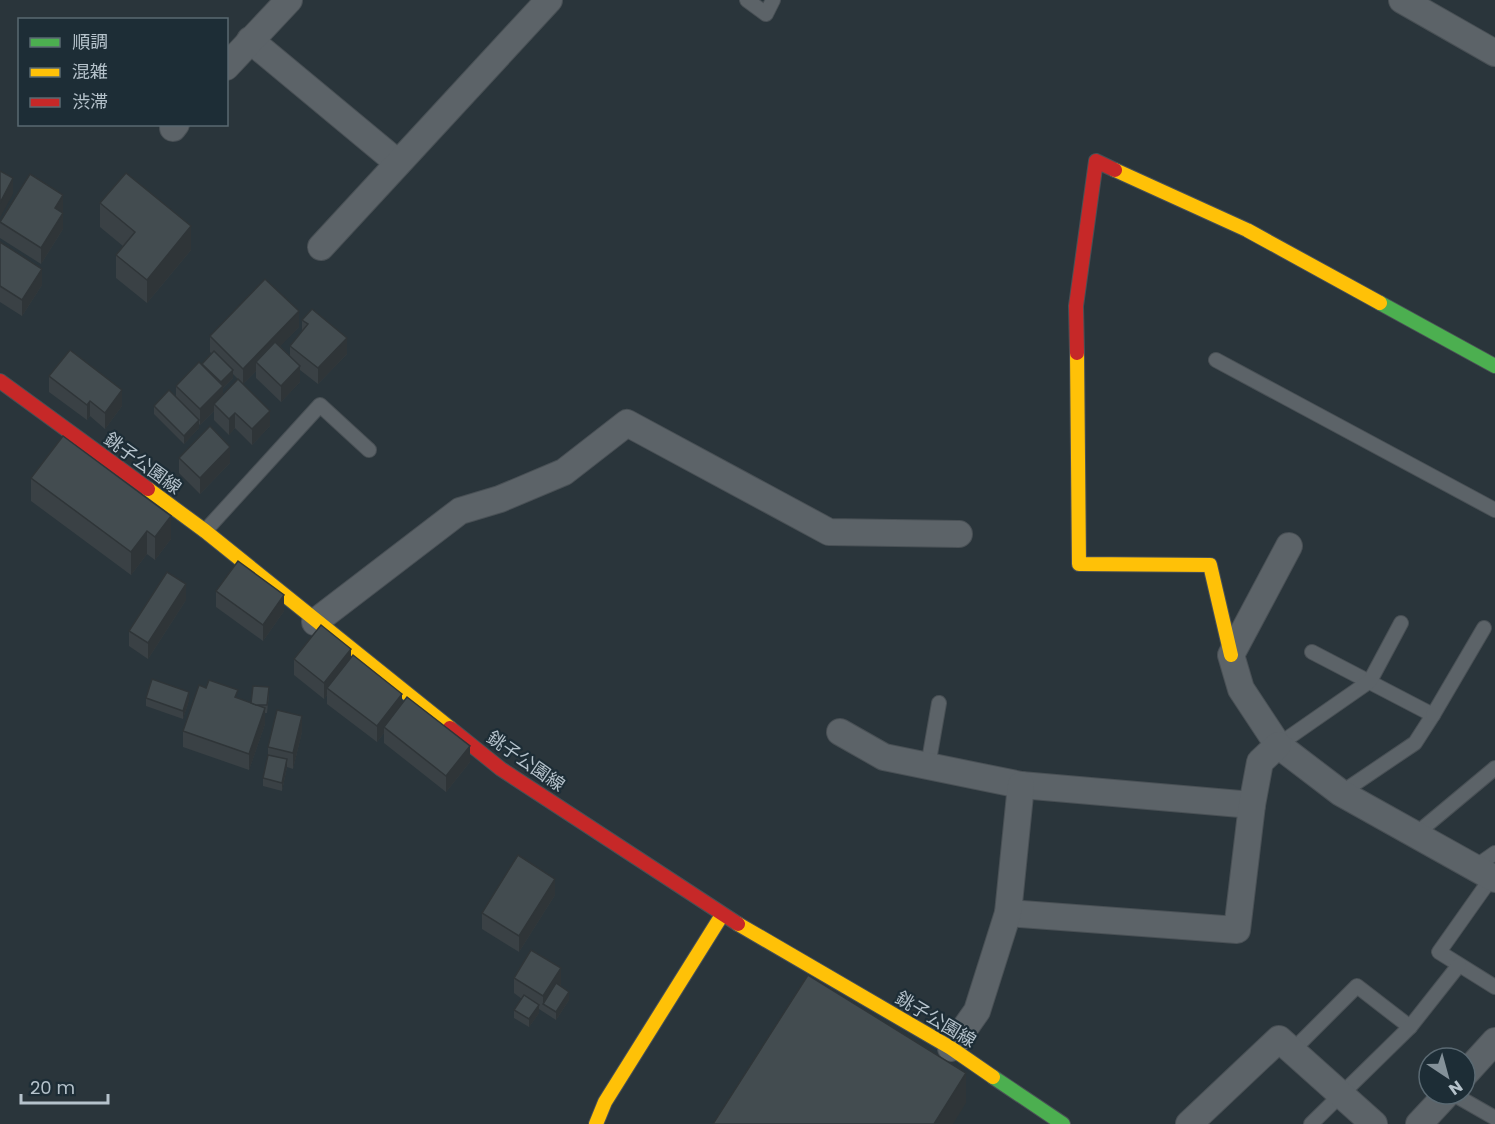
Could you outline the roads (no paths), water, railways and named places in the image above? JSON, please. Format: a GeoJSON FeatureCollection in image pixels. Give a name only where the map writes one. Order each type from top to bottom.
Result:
{"type":"FeatureCollection","features":[{"type":"Feature","properties":{"kind":"street"},"geometry":{"type":"LineString","coordinates":[[228,65],[289,0]]}},
{"type":"Feature","properties":{"kind":"street"},"geometry":{"type":"LineString","coordinates":[[321,247],[549,0]]}},
{"type":"Feature","properties":{"kind":"street"},"geometry":{"type":"LineString","coordinates":[[1402,0],[1495,53]]}},
{"type":"Feature","properties":{"kind":"street"},"geometry":{"type":"LineString","coordinates":[[250,40],[398,163]]}},
{"type":"Feature","properties":{"kind":"street"},"geometry":{"type":"LineString","coordinates":[[1489,869],[1416,834],[1341,793],[1278,745],[1241,689],[1221,622],[1210,565],[1079,564],[1076,306],[1096,161],[1246,230],[1495,366]]}},
{"type":"Feature","properties":{"kind":"street","name":"銚子公園線"},"geometry":{"type":"LineString","coordinates":[[0,381],[205,531],[315,622],[501,769],[722,915],[951,1048],[1063,1124]]}},
{"type":"Feature","properties":{"kind":"street"},"geometry":{"type":"LineString","coordinates":[[315,622],[460,511],[500,499],[564,472],[627,423],[829,532],[959,534]]}},
{"type":"Feature","properties":{"kind":"street"},"geometry":{"type":"LineString","coordinates":[[1231,655],[1289,546]]}},
{"type":"Feature","properties":{"kind":"street"},"geometry":{"type":"LineString","coordinates":[[840,732],[884,757],[1021,785],[1252,805]]}},
{"type":"Feature","properties":{"kind":"street"},"geometry":{"type":"LineString","coordinates":[[1008,913],[1237,930],[1252,805],[1260,762],[1278,745]]}},
{"type":"Feature","properties":{"kind":"street"},"geometry":{"type":"LineString","coordinates":[[951,1048],[977,1011],[1008,913],[1021,785]]}},
{"type":"Feature","properties":{"kind":"street"},"geometry":{"type":"LineString","coordinates":[[596,1124],[605,1102],[722,915]]}},
{"type":"Feature","properties":{"kind":"street"},"geometry":{"type":"LineString","coordinates":[[1189,1124],[1279,1040],[1374,1124]]}},
{"type":"Feature","properties":{"kind":"street"},"geometry":{"type":"LineString","coordinates":[[1477,1061],[1495,1041]]}},
{"type":"Feature","properties":{"kind":"street"},"geometry":{"type":"LineString","coordinates":[[1419,1124],[1436,1106]]}},
{"type":"Feature","properties":{"kind":"lane"},"geometry":{"type":"LineString","coordinates":[[747,0],[766,14],[773,0]]}},
{"type":"Feature","properties":{"kind":"lane"},"geometry":{"type":"LineString","coordinates":[[1215,360],[1495,510]]}},
{"type":"Feature","properties":{"kind":"lane"},"geometry":{"type":"LineString","coordinates":[[205,531],[320,405],[369,450]]}},
{"type":"Feature","properties":{"kind":"lane"},"geometry":{"type":"LineString","coordinates":[[1278,745],[1370,681],[1401,623]]}},
{"type":"Feature","properties":{"kind":"lane"},"geometry":{"type":"LineString","coordinates":[[1341,793],[1415,743],[1484,628]]}},
{"type":"Feature","properties":{"kind":"lane"},"geometry":{"type":"LineString","coordinates":[[1312,652],[1433,715]]}},
{"type":"Feature","properties":{"kind":"lane"},"geometry":{"type":"LineString","coordinates":[[928,766],[939,703]]}},
{"type":"Feature","properties":{"kind":"lane"},"geometry":{"type":"LineString","coordinates":[[1416,834],[1495,768]]}},
{"type":"Feature","properties":{"kind":"lane"},"geometry":{"type":"LineString","coordinates":[[1489,869],[1439,952],[1495,987]]}},
{"type":"Feature","properties":{"kind":"lane"},"geometry":{"type":"LineString","coordinates":[[1311,1124],[1410,1027],[1459,966]]}},
{"type":"Feature","properties":{"kind":"lane"},"geometry":{"type":"LineString","coordinates":[[1292,1051],[1357,986],[1410,1027]]}},
{"type":"Feature","properties":{"kind":"lane"},"geometry":{"type":"LineString","coordinates":[[1474,1106],[1495,1118]]}}]}
